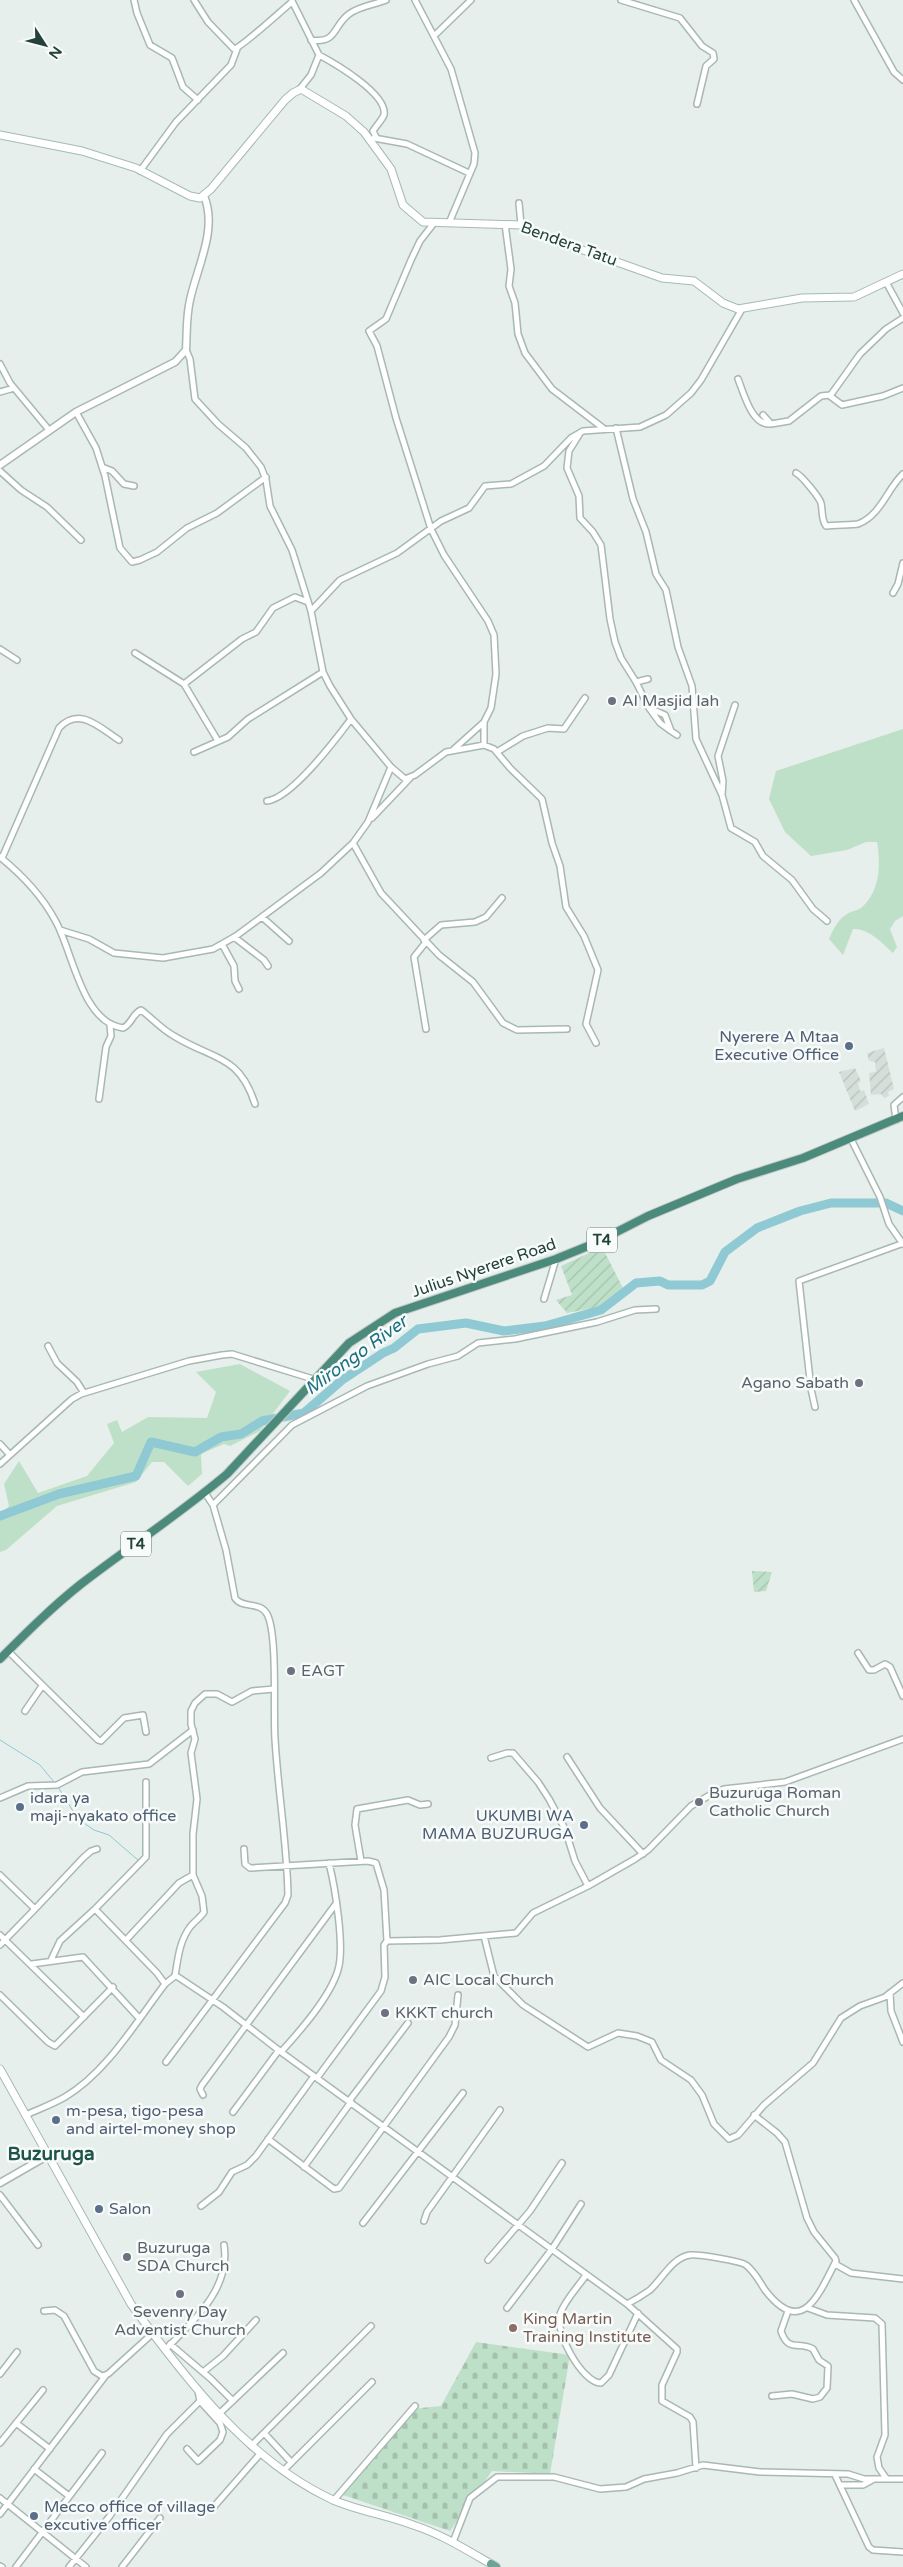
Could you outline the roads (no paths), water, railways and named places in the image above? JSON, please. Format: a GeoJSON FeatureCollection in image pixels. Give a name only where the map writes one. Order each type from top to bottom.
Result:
{"type":"FeatureCollection","features":[{"type":"Feature","properties":{"kind":"highway","name":"Julius Nyerere Road"},"geometry":{"type":"LineString","coordinates":[[0,1659],[46,1613],[81,1584],[205,1493],[227,1474],[272,1427],[313,1378],[349,1343],[395,1314],[556,1259],[594,1244],[648,1216],[737,1179],[803,1158],[899,1118]]}},
{"type":"Feature","properties":{"kind":"main road","name":"Bendera Tatu"},"geometry":{"type":"LineString","coordinates":[[299,90],[304,90],[346,116],[373,138],[391,169],[403,205],[423,222],[521,226],[561,244],[586,250],[662,278],[694,281],[723,303],[742,309]]}},
{"type":"Feature","properties":{"kind":"main road"},"geometry":{"type":"LineString","coordinates":[[0,135],[82,151],[140,170],[190,196],[200,198],[204,196],[285,100],[299,90]]}},
{"type":"Feature","properties":{"kind":"main road"},"geometry":{"type":"LineString","coordinates":[[742,309],[802,298],[854,297],[903,274]]}},
{"type":"Feature","properties":{"kind":"main road"},"geometry":{"type":"LineString","coordinates":[[0,2069],[115,2279],[152,2334],[168,2347],[197,2388],[251,2446],[282,2470],[334,2500],[411,2524],[453,2542],[494,2565]]}},
{"type":"Feature","properties":{"kind":"street"},"geometry":{"type":"LineString","coordinates":[[134,0],[150,45],[172,58],[183,87],[198,100]]}},
{"type":"Feature","properties":{"kind":"street"},"geometry":{"type":"LineString","coordinates":[[194,0],[208,22],[225,42],[234,49],[237,49]]}},
{"type":"Feature","properties":{"kind":"street"},"geometry":{"type":"LineString","coordinates":[[311,40],[323,42],[330,38],[349,14],[386,0]]}},
{"type":"Feature","properties":{"kind":"street"},"geometry":{"type":"LineString","coordinates":[[415,0],[451,70],[474,147],[474,164],[449,223]]}},
{"type":"Feature","properties":{"kind":"street"},"geometry":{"type":"LineString","coordinates":[[434,36],[471,0]]}},
{"type":"Feature","properties":{"kind":"street"},"geometry":{"type":"LineString","coordinates":[[621,0],[680,18],[702,46],[713,54],[714,59],[706,66],[697,104]]}},
{"type":"Feature","properties":{"kind":"street"},"geometry":{"type":"LineString","coordinates":[[854,0],[894,72],[903,80]]}},
{"type":"Feature","properties":{"kind":"street"},"geometry":{"type":"LineString","coordinates":[[140,170],[176,122],[231,65],[237,54],[237,49],[292,1],[319,55],[340,66],[362,83],[384,109],[384,114],[373,131],[373,138],[407,144],[469,173]]}},
{"type":"Feature","properties":{"kind":"street"},"geometry":{"type":"LineString","coordinates":[[299,90],[311,75],[319,55]]}},
{"type":"Feature","properties":{"kind":"street"},"geometry":{"type":"LineString","coordinates":[[204,196],[209,210],[207,234],[190,300],[186,350],[190,359],[195,399],[218,424],[246,448],[262,467],[266,477],[270,506],[290,544],[311,611],[323,672],[338,701],[391,767],[402,778],[410,778]]}},
{"type":"Feature","properties":{"kind":"street"},"geometry":{"type":"LineString","coordinates":[[519,203],[521,226]]}},
{"type":"Feature","properties":{"kind":"street"},"geometry":{"type":"LineString","coordinates":[[434,223],[420,240],[386,319],[372,327],[369,331],[377,346],[396,418],[431,529],[444,555],[488,621],[494,634],[496,674],[490,708],[484,722],[484,745]]}},
{"type":"Feature","properties":{"kind":"street"},"geometry":{"type":"LineString","coordinates":[[505,224],[511,270],[509,286],[516,303],[518,334],[525,354],[552,389],[604,429]]}},
{"type":"Feature","properties":{"kind":"street"},"geometry":{"type":"LineString","coordinates":[[886,282],[903,313]]}},
{"type":"Feature","properties":{"kind":"street"},"geometry":{"type":"LineString","coordinates":[[311,611],[340,580],[397,554],[441,521],[469,508],[485,486],[511,484],[544,466],[571,438],[583,431],[640,427],[654,422],[691,394],[710,367],[742,309]]}},
{"type":"Feature","properties":{"kind":"street"},"geometry":{"type":"LineString","coordinates":[[738,379],[758,420],[765,425],[789,421],[821,396],[830,395],[846,378],[852,363],[860,354],[886,330],[903,318]]}},
{"type":"Feature","properties":{"kind":"street"},"geometry":{"type":"LineString","coordinates":[[0,465],[76,412],[175,362],[186,350]]}},
{"type":"Feature","properties":{"kind":"street"},"geometry":{"type":"LineString","coordinates":[[0,364],[14,388],[48,430]]}},
{"type":"Feature","properties":{"kind":"street"},"geometry":{"type":"LineString","coordinates":[[0,392],[14,388]]}},
{"type":"Feature","properties":{"kind":"street"},"geometry":{"type":"LineString","coordinates":[[830,395],[842,404],[883,396],[903,388]]}},
{"type":"Feature","properties":{"kind":"street"},"geometry":{"type":"LineString","coordinates":[[76,412],[96,448],[102,466],[109,488],[120,548],[132,562],[157,552],[187,528],[217,513],[266,477]]}},
{"type":"Feature","properties":{"kind":"street"},"geometry":{"type":"LineString","coordinates":[[763,415],[771,424]]}},
{"type":"Feature","properties":{"kind":"street"},"geometry":{"type":"LineString","coordinates":[[616,428],[633,500],[646,532],[656,574],[666,590],[678,647],[692,686],[696,738],[722,795],[733,831],[755,842],[763,856],[792,880],[813,909],[827,921]]}},
{"type":"Feature","properties":{"kind":"street"},"geometry":{"type":"LineString","coordinates":[[583,431],[569,451],[567,468],[579,496],[580,518],[593,532],[601,545],[615,642],[621,658],[649,708],[660,722],[676,735]]}},
{"type":"Feature","properties":{"kind":"street"},"geometry":{"type":"LineString","coordinates":[[102,466],[112,471],[124,484],[134,486]]}},
{"type":"Feature","properties":{"kind":"street"},"geometry":{"type":"LineString","coordinates":[[0,471],[21,490],[47,507],[81,540]]}},
{"type":"Feature","properties":{"kind":"street"},"geometry":{"type":"LineString","coordinates":[[796,473],[806,480],[811,491],[819,498],[823,521],[826,526],[843,523],[853,525],[864,520],[882,504],[894,484],[903,474]]}},
{"type":"Feature","properties":{"kind":"street"},"geometry":{"type":"LineString","coordinates":[[893,593],[898,584],[903,563]]}},
{"type":"Feature","properties":{"kind":"street"},"geometry":{"type":"LineString","coordinates":[[184,684],[242,639],[256,632],[273,608],[295,597],[308,602]]}},
{"type":"Feature","properties":{"kind":"street"},"geometry":{"type":"LineString","coordinates":[[0,649],[17,660]]}},
{"type":"Feature","properties":{"kind":"street"},"geometry":{"type":"LineString","coordinates":[[135,653],[184,684],[218,740]]}},
{"type":"Feature","properties":{"kind":"street"},"geometry":{"type":"LineString","coordinates":[[194,752],[228,736],[248,719],[323,672]]}},
{"type":"Feature","properties":{"kind":"street"},"geometry":{"type":"LineString","coordinates":[[636,682],[648,679]]}},
{"type":"Feature","properties":{"kind":"street"},"geometry":{"type":"LineString","coordinates":[[497,752],[523,736],[548,728],[564,729],[585,698]]}},
{"type":"Feature","properties":{"kind":"street"},"geometry":{"type":"LineString","coordinates":[[722,795],[723,781],[719,750],[735,705]]}},
{"type":"Feature","properties":{"kind":"street"},"geometry":{"type":"LineString","coordinates":[[649,708],[665,715],[671,731]]}},
{"type":"Feature","properties":{"kind":"street"},"geometry":{"type":"LineString","coordinates":[[119,740],[88,719],[80,717],[65,722],[56,737],[1,857],[40,898],[60,930],[66,950],[93,1008],[102,1020],[110,1025],[123,1028],[141,1010],[156,1024],[174,1036],[235,1066],[247,1082],[255,1104]]}},
{"type":"Feature","properties":{"kind":"street"},"geometry":{"type":"LineString","coordinates":[[267,801],[276,798],[308,771],[351,718]]}},
{"type":"Feature","properties":{"kind":"street"},"geometry":{"type":"LineString","coordinates":[[454,749],[484,722]]}},
{"type":"Feature","properties":{"kind":"street"},"geometry":{"type":"LineString","coordinates":[[60,930],[89,939],[114,953],[155,958],[200,953],[222,944],[321,873],[353,843],[368,822],[410,778],[446,752],[454,749],[484,745],[497,752],[544,802],[552,843],[560,866],[566,906],[584,936],[598,970],[586,1024],[596,1043]]}},
{"type":"Feature","properties":{"kind":"street"},"geometry":{"type":"LineString","coordinates":[[368,822],[391,767]]}},
{"type":"Feature","properties":{"kind":"street"},"geometry":{"type":"LineString","coordinates":[[353,843],[376,887],[425,941],[473,982],[493,1012],[511,1029],[567,1029]]}},
{"type":"Feature","properties":{"kind":"street"},"geometry":{"type":"LineString","coordinates":[[426,1029],[414,957],[425,941],[441,925],[470,924],[484,918],[502,898]]}},
{"type":"Feature","properties":{"kind":"street"},"geometry":{"type":"LineString","coordinates":[[262,917],[290,941]]}},
{"type":"Feature","properties":{"kind":"street"},"geometry":{"type":"LineString","coordinates":[[234,937],[264,960],[268,966]]}},
{"type":"Feature","properties":{"kind":"street"},"geometry":{"type":"LineString","coordinates":[[222,944],[234,966],[235,980],[240,989]]}},
{"type":"Feature","properties":{"kind":"street"},"geometry":{"type":"LineString","coordinates":[[99,1099],[106,1047],[111,1036],[110,1025]]}},
{"type":"Feature","properties":{"kind":"street"},"geometry":{"type":"LineString","coordinates":[[899,1118],[894,1105],[903,1097]]}},
{"type":"Feature","properties":{"kind":"street"},"geometry":{"type":"LineString","coordinates":[[815,1407],[811,1390],[799,1281],[902,1244],[886,1215],[880,1197],[851,1139]]}},
{"type":"Feature","properties":{"kind":"street"},"geometry":{"type":"LineString","coordinates":[[544,1299],[556,1259]]}},
{"type":"Feature","properties":{"kind":"street"},"geometry":{"type":"LineString","coordinates":[[213,1505],[292,1425],[367,1386],[428,1364],[458,1356],[478,1343],[515,1339],[597,1322],[636,1310],[656,1309]]}},
{"type":"Feature","properties":{"kind":"street"},"geometry":{"type":"LineString","coordinates":[[48,1346],[57,1363],[77,1382],[84,1393]]}},
{"type":"Feature","properties":{"kind":"street"},"geometry":{"type":"LineString","coordinates":[[0,1464],[72,1399],[84,1393],[189,1360],[232,1354],[313,1378]]}},
{"type":"Feature","properties":{"kind":"street"},"geometry":{"type":"LineString","coordinates":[[0,1444],[10,1455]]}},
{"type":"Feature","properties":{"kind":"street"},"geometry":{"type":"LineString","coordinates":[[166,2062],[288,1899],[287,1866],[275,1741],[274,1689],[268,1616],[259,1607],[236,1600],[231,1568],[213,1505],[205,1493]]}},
{"type":"Feature","properties":{"kind":"street"},"geometry":{"type":"LineString","coordinates":[[8,1651],[98,1740],[101,1741],[128,1717],[143,1715],[146,1732]]}},
{"type":"Feature","properties":{"kind":"street"},"geometry":{"type":"LineString","coordinates":[[858,1653],[869,1670],[874,1670],[885,1664],[890,1667],[903,1696]]}},
{"type":"Feature","properties":{"kind":"street"},"geometry":{"type":"LineString","coordinates":[[25,1711],[42,1686]]}},
{"type":"Feature","properties":{"kind":"street"},"geometry":{"type":"LineString","coordinates":[[26,2115],[64,2098],[82,2085],[97,2070],[165,1984],[175,1976],[178,1953],[186,1934],[204,1912],[202,1896],[193,1874],[193,1834],[197,1799],[191,1753],[195,1739],[191,1711],[195,1703],[205,1694],[217,1694],[232,1702],[252,1691],[274,1689]]}},
{"type":"Feature","properties":{"kind":"street"},"geometry":{"type":"LineString","coordinates":[[0,1798],[19,1788],[57,1785],[82,1772],[149,1764],[193,1730]]}},
{"type":"Feature","properties":{"kind":"street"},"geometry":{"type":"LineString","coordinates":[[386,1941],[516,1933],[533,1913],[588,1886],[643,1854],[691,1806],[710,1795],[724,1789],[785,1782],[902,1738]]}},
{"type":"Feature","properties":{"kind":"street"},"geometry":{"type":"LineString","coordinates":[[491,1758],[507,1753],[513,1754],[538,1782],[565,1829],[572,1854],[588,1886]]}},
{"type":"Feature","properties":{"kind":"street"},"geometry":{"type":"LineString","coordinates":[[567,1757],[600,1808],[643,1854]]}},
{"type":"Feature","properties":{"kind":"street"},"geometry":{"type":"LineString","coordinates":[[51,1960],[57,1944],[95,1910],[146,1857],[146,1782]]}},
{"type":"Feature","properties":{"kind":"street"},"geometry":{"type":"LineString","coordinates":[[361,1861],[355,1825],[357,1809],[408,1800],[428,1804]]}},
{"type":"Feature","properties":{"kind":"street"},"geometry":{"type":"LineString","coordinates":[[0,1945],[83,1858],[97,1849]]}},
{"type":"Feature","properties":{"kind":"street"},"geometry":{"type":"LineString","coordinates":[[200,2206],[219,2192],[232,2172],[250,2162],[381,1991],[384,1983],[386,1900],[380,1868],[372,1861],[361,1861],[250,1868],[245,1864],[244,1849]]}},
{"type":"Feature","properties":{"kind":"street"},"geometry":{"type":"LineString","coordinates":[[233,2112],[316,2007],[338,1971],[341,1940],[329,1863]]}},
{"type":"Feature","properties":{"kind":"street"},"geometry":{"type":"LineString","coordinates":[[126,1940],[178,1883],[193,1874]]}},
{"type":"Feature","properties":{"kind":"street"},"geometry":{"type":"LineString","coordinates":[[0,1875],[35,1909]]}},
{"type":"Feature","properties":{"kind":"street"},"geometry":{"type":"LineString","coordinates":[[203,2095],[200,2089],[202,2085],[245,2024],[335,1905]]}},
{"type":"Feature","properties":{"kind":"street"},"geometry":{"type":"LineString","coordinates":[[95,1910],[126,1940],[165,1984]]}},
{"type":"Feature","properties":{"kind":"street"},"geometry":{"type":"LineString","coordinates":[[0,1934],[84,2017]]}},
{"type":"Feature","properties":{"kind":"street"},"geometry":{"type":"LineString","coordinates":[[484,1936],[494,1976],[523,2005],[588,2047],[618,2033],[637,2036],[652,2042],[661,2060],[691,2080],[702,2095],[714,2124],[727,2139],[738,2134],[754,2116],[813,2063],[841,2018],[890,1993],[903,1983]]}},
{"type":"Feature","properties":{"kind":"street"},"geometry":{"type":"LineString","coordinates":[[32,1964],[83,1957],[113,1987],[139,2018]]}},
{"type":"Feature","properties":{"kind":"street"},"geometry":{"type":"LineString","coordinates":[[175,1976],[214,2000],[517,2226],[627,2304],[677,2348],[677,2352],[662,2385],[662,2401],[690,2418],[693,2422],[696,2468]]}},
{"type":"Feature","properties":{"kind":"street"},"geometry":{"type":"LineString","coordinates":[[0,1994],[48,2042],[55,2046],[113,1987]]}},
{"type":"Feature","properties":{"kind":"street"},"geometry":{"type":"LineString","coordinates":[[890,1993],[891,2012],[903,2042]]}},
{"type":"Feature","properties":{"kind":"street"},"geometry":{"type":"LineString","coordinates":[[268,2139],[334,2189],[339,2188],[449,2037],[455,2025],[458,1996]]}},
{"type":"Feature","properties":{"kind":"street"},"geometry":{"type":"LineString","coordinates":[[304,2167],[408,2023]]}},
{"type":"Feature","properties":{"kind":"street"},"geometry":{"type":"LineString","coordinates":[[363,2223],[463,2093]]}},
{"type":"Feature","properties":{"kind":"street"},"geometry":{"type":"LineString","coordinates":[[424,2221],[451,2176],[500,2110]]}},
{"type":"Feature","properties":{"kind":"street"},"geometry":{"type":"LineString","coordinates":[[627,2304],[651,2289],[680,2259],[698,2255],[745,2264],[769,2295],[788,2311],[800,2312],[808,2308],[816,2298],[834,2264],[835,2258],[814,2232],[807,2218],[785,2142],[777,2133],[754,2116]]}},
{"type":"Feature","properties":{"kind":"street"},"geometry":{"type":"LineString","coordinates":[[0,2183],[47,2156]]}},
{"type":"Feature","properties":{"kind":"street"},"geometry":{"type":"LineString","coordinates":[[488,2260],[530,2211],[562,2163]]}},
{"type":"Feature","properties":{"kind":"street"},"geometry":{"type":"LineString","coordinates":[[0,2195],[38,2245]]}},
{"type":"Feature","properties":{"kind":"street"},"geometry":{"type":"LineString","coordinates":[[507,2308],[552,2249],[581,2204]]}},
{"type":"Feature","properties":{"kind":"street"},"geometry":{"type":"LineString","coordinates":[[224,2245],[224,2268],[216,2289],[206,2307],[168,2347],[203,2372],[233,2401]]}},
{"type":"Feature","properties":{"kind":"street"},"geometry":{"type":"LineString","coordinates":[[834,2264],[851,2273],[903,2279]]}},
{"type":"Feature","properties":{"kind":"street"},"geometry":{"type":"LineString","coordinates":[[586,2275],[564,2306],[559,2320],[573,2359],[593,2381],[601,2383],[609,2375],[638,2313]]}},
{"type":"Feature","properties":{"kind":"street"},"geometry":{"type":"LineString","coordinates":[[808,2308],[827,2315],[875,2318],[882,2324],[885,2435],[877,2457],[879,2468],[886,2478]]}},
{"type":"Feature","properties":{"kind":"street"},"geometry":{"type":"LineString","coordinates":[[44,2310],[55,2310],[64,2316],[94,2371],[102,2376],[106,2375]]}},
{"type":"Feature","properties":{"kind":"street"},"geometry":{"type":"LineString","coordinates":[[772,2396],[796,2394],[813,2399],[820,2397],[827,2388],[828,2366],[819,2360],[814,2350],[792,2345],[784,2339],[781,2331],[788,2311]]}},
{"type":"Feature","properties":{"kind":"street"},"geometry":{"type":"LineString","coordinates":[[203,2372],[223,2356],[256,2320]]}},
{"type":"Feature","properties":{"kind":"street"},"geometry":{"type":"LineString","coordinates":[[251,2446],[371,2326]]}},
{"type":"Feature","properties":{"kind":"street"},"geometry":{"type":"LineString","coordinates":[[0,2514],[106,2375],[152,2334]]}},
{"type":"Feature","properties":{"kind":"street"},"geometry":{"type":"LineString","coordinates":[[0,2374],[17,2352]]}},
{"type":"Feature","properties":{"kind":"street"},"geometry":{"type":"LineString","coordinates":[[220,2413],[283,2353]]}},
{"type":"Feature","properties":{"kind":"street"},"geometry":{"type":"LineString","coordinates":[[282,2470],[372,2382]]}},
{"type":"Feature","properties":{"kind":"street"},"geometry":{"type":"LineString","coordinates":[[187,2449],[198,2460],[222,2436],[223,2428],[200,2401],[197,2388]]}},
{"type":"Feature","properties":{"kind":"street"},"geometry":{"type":"LineString","coordinates":[[0,2443],[44,2390]]}},
{"type":"Feature","properties":{"kind":"street"},"geometry":{"type":"LineString","coordinates":[[69,2567],[109,2517],[167,2434],[200,2401]]}},
{"type":"Feature","properties":{"kind":"street"},"geometry":{"type":"LineString","coordinates":[[334,2500],[415,2406]]}},
{"type":"Feature","properties":{"kind":"street"},"geometry":{"type":"LineString","coordinates":[[16,2423],[50,2448]]}},
{"type":"Feature","properties":{"kind":"street"},"geometry":{"type":"LineString","coordinates":[[264,2433],[291,2462]]}},
{"type":"Feature","properties":{"kind":"street"},"geometry":{"type":"LineString","coordinates":[[16,2567],[102,2453]]}},
{"type":"Feature","properties":{"kind":"street"},"geometry":{"type":"LineString","coordinates":[[211,2510],[260,2454]]}},
{"type":"Feature","properties":{"kind":"street"},"geometry":{"type":"LineString","coordinates":[[453,2542],[470,2498],[497,2477],[554,2476],[600,2489],[626,2486],[656,2475],[703,2465],[760,2472],[848,2474],[864,2479],[903,2479]]}},
{"type":"Feature","properties":{"kind":"street"},"geometry":{"type":"LineString","coordinates":[[34,2469],[70,2496]]}},
{"type":"Feature","properties":{"kind":"street"},"geometry":{"type":"LineString","coordinates":[[834,2475],[841,2485],[869,2547],[873,2550],[903,2552]]}},
{"type":"Feature","properties":{"kind":"street"},"geometry":{"type":"LineString","coordinates":[[841,2485],[863,2485],[874,2478]]}},
{"type":"Feature","properties":{"kind":"street"},"geometry":{"type":"LineString","coordinates":[[0,2498],[86,2567]]}},
{"type":"Feature","properties":{"kind":"street"},"geometry":{"type":"LineString","coordinates":[[122,2567],[160,2518]]}},
{"type":"Feature","properties":{"kind":"waterway","name":"Mirongo River"},"geometry":{"type":"LineString","coordinates":[[0,1516],[59,1494],[136,1476],[151,1442],[195,1452],[221,1437],[241,1434],[262,1421],[304,1413],[342,1380],[383,1353],[394,1348],[418,1329],[466,1323],[504,1331],[545,1326],[601,1310],[636,1283],[660,1281],[668,1285],[702,1285],[710,1281],[725,1252],[757,1228],[800,1211],[831,1203],[886,1203],[903,1211]]}},
{"type":"Feature","properties":{"kind":"waterway"},"geometry":{"type":"LineString","coordinates":[[0,1740],[40,1765],[54,1782]]}},
{"type":"Feature","properties":{"kind":"waterway"},"geometry":{"type":"LineString","coordinates":[[58,1787],[78,1819],[94,1830],[109,1835],[138,1860]]}},
{"type":"Feature","properties":{"kind":"place","name":"Al Masjid lah"},"geometry":{"type":"Point","coordinates":[612,701]}},
{"type":"Feature","properties":{"kind":"place","name":"Nyerere A Mtaa Executive Office"},"geometry":{"type":"Point","coordinates":[849,1046]}},
{"type":"Feature","properties":{"kind":"place","name":"Agano Sabath"},"geometry":{"type":"Point","coordinates":[859,1383]}},
{"type":"Feature","properties":{"kind":"place","name":"EAGT"},"geometry":{"type":"Point","coordinates":[291,1671]}},
{"type":"Feature","properties":{"kind":"place","name":"Buzuruga Roman Catholic Church"},"geometry":{"type":"Point","coordinates":[699,1802]}},
{"type":"Feature","properties":{"kind":"place","name":"idara ya maji-nyakato office"},"geometry":{"type":"Point","coordinates":[20,1807]}},
{"type":"Feature","properties":{"kind":"place","name":"UKUMBI WA MAMA BUZURUGA"},"geometry":{"type":"Point","coordinates":[584,1825]}},
{"type":"Feature","properties":{"kind":"place","name":"AIC Local Church"},"geometry":{"type":"Point","coordinates":[413,1980]}},
{"type":"Feature","properties":{"kind":"place","name":"KKKT church"},"geometry":{"type":"Point","coordinates":[385,2013]}},
{"type":"Feature","properties":{"kind":"place","name":"m-pesa, tigo-pesa and airtel-money shop"},"geometry":{"type":"Point","coordinates":[56,2120]}},
{"type":"Feature","properties":{"kind":"place","name":"Salon"},"geometry":{"type":"Point","coordinates":[99,2209]}},
{"type":"Feature","properties":{"kind":"place","name":"Buzuruga SDA Church"},"geometry":{"type":"Point","coordinates":[127,2257]}},
{"type":"Feature","properties":{"kind":"place","name":"Sevenry Day Adventist Church"},"geometry":{"type":"Point","coordinates":[180,2294]}},
{"type":"Feature","properties":{"kind":"place","name":"King Martin Training Institute"},"geometry":{"type":"Point","coordinates":[513,2328]}},
{"type":"Feature","properties":{"kind":"place","name":"Mecco office of village excutive officer"},"geometry":{"type":"Point","coordinates":[34,2516]}},
{"type":"Feature","properties":{"kind":"district","name":"Buzuruga"},"geometry":{"type":"Point","coordinates":[51,2154]}}]}
